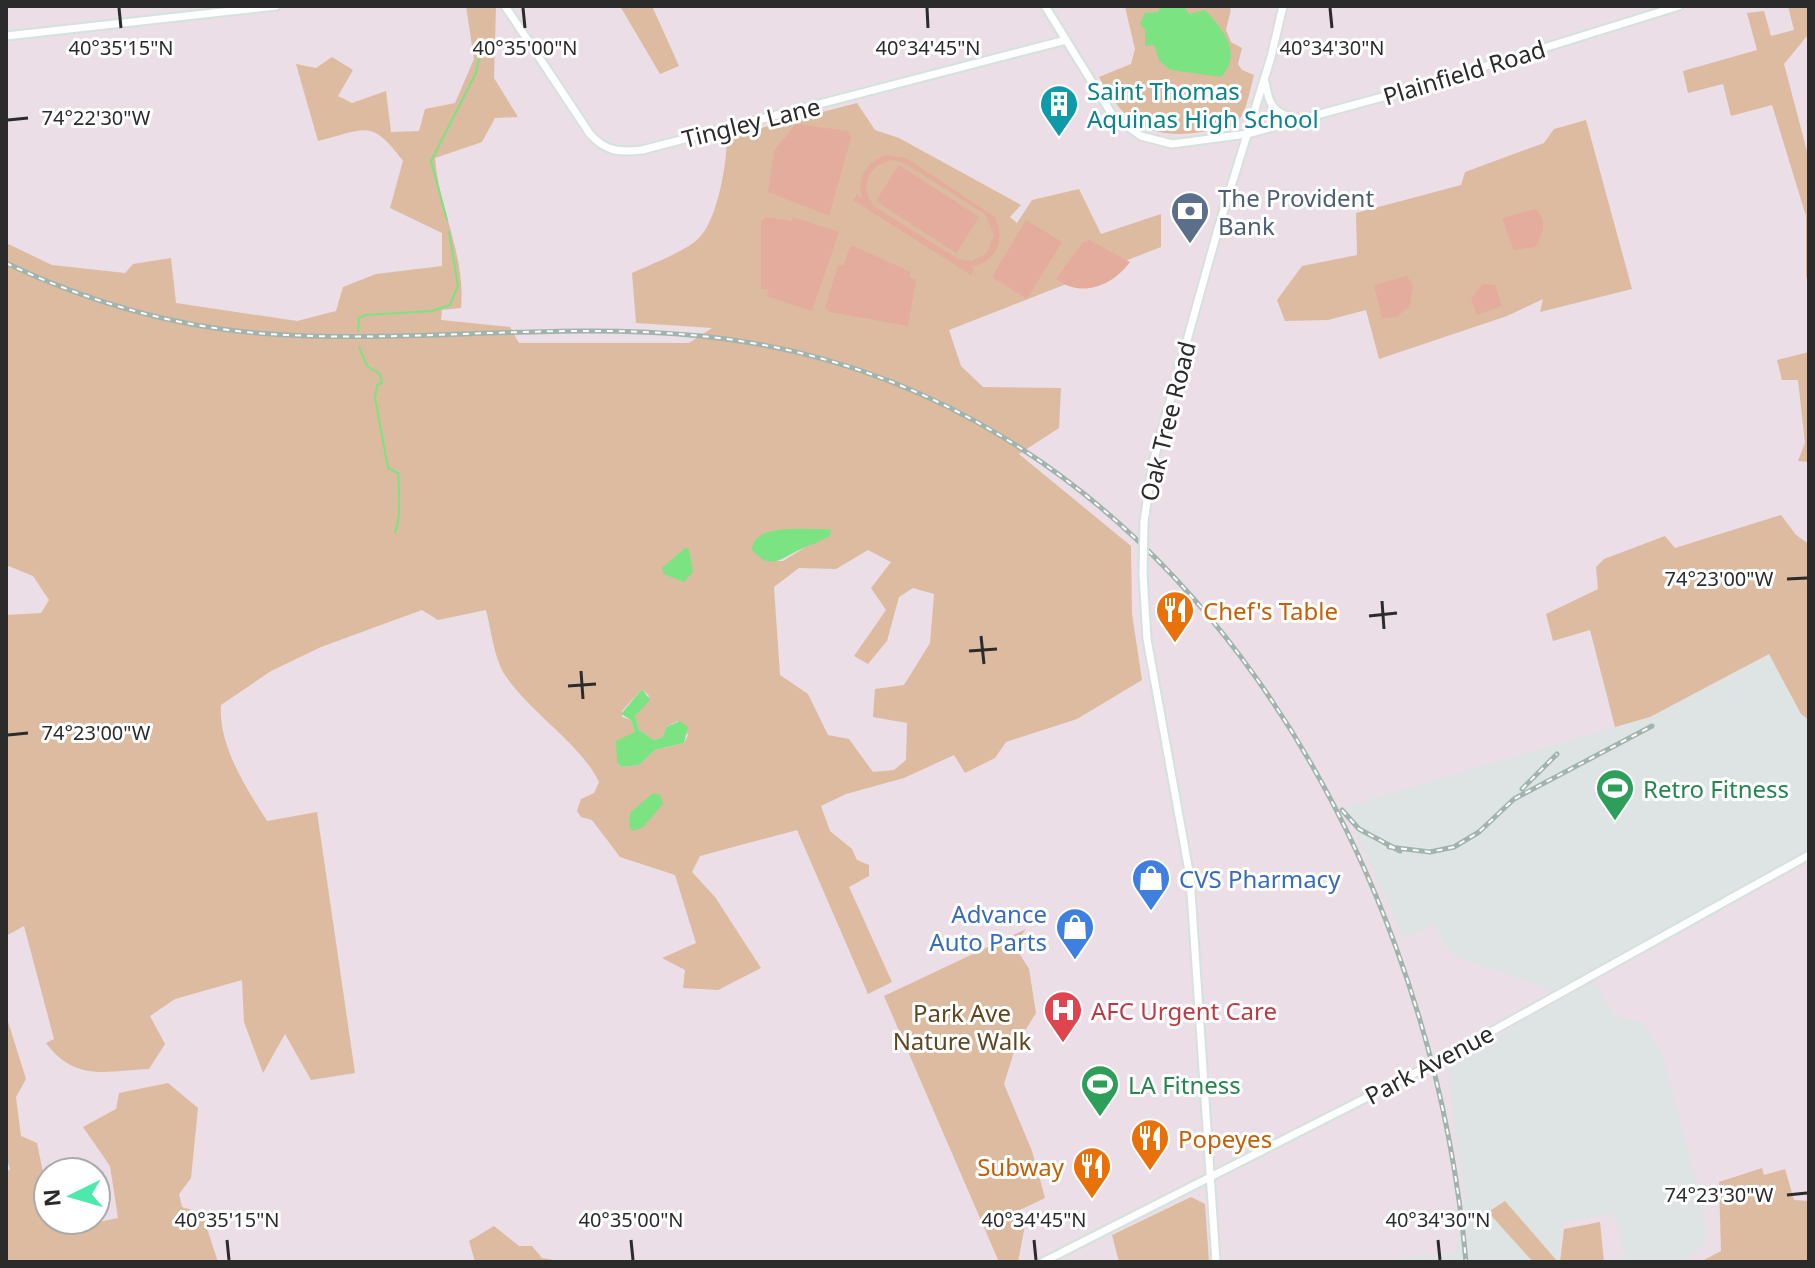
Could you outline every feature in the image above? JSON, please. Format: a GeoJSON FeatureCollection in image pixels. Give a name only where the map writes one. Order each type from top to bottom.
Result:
{"type":"FeatureCollection","features":[{"type":"Feature","properties":{"kind":"street"},"geometry":{"type":"LineString","coordinates":[[6,36],[276,6]]}},
{"type":"Feature","properties":{"kind":"street","name":"Tingley Lane"},"geometry":{"type":"LineString","coordinates":[[505,6],[590,134],[606,148],[620,151],[642,150],[1066,40]]}},
{"type":"Feature","properties":{"kind":"street","name":"Plainfield Road"},"geometry":{"type":"LineString","coordinates":[[1045,6],[1108,109],[1141,136],[1179,144],[1247,134],[1412,89],[1679,6]]}},
{"type":"Feature","properties":{"kind":"street","name":"Oak Tree Road"},"geometry":{"type":"LineString","coordinates":[[1216,1262],[1185,846],[1147,639],[1144,522],[1152,466],[1283,6]]}},
{"type":"Feature","properties":{"kind":"street"},"geometry":{"type":"LineString","coordinates":[[1264,79],[1271,107],[1277,113],[1299,119]]}},
{"type":"Feature","properties":{"kind":"street","name":"Park Avenue"},"geometry":{"type":"LineString","coordinates":[[1043,1262],[1442,1059],[1809,855]]}},
{"type":"Feature","properties":{"kind":"shaded area"},"geometry":{"type":"Polygon","coordinates":[[[1160,6],[1184,6],[1189,14],[1205,10],[1212,18],[1224,34],[1231,51],[1221,77],[1171,70],[1160,62],[1154,45],[1145,46],[1145,30],[1140,24],[1145,13],[1158,12],[1160,6]]]}},
{"type":"Feature","properties":{"kind":"shaded area"},"geometry":{"type":"Polygon","coordinates":[[[796,124],[848,131],[851,137],[829,216],[768,192],[774,151],[796,124]]]}},
{"type":"Feature","properties":{"kind":"shaded area"},"geometry":{"type":"Polygon","coordinates":[[[885,155],[906,158],[995,217],[999,242],[992,255],[970,267],[974,270],[971,275],[853,200],[857,195],[862,198],[864,172],[885,155]],[[893,160],[884,162],[872,171],[867,192],[875,207],[958,259],[972,261],[987,253],[994,235],[985,214],[904,163],[893,160]]]}},
{"type":"Feature","properties":{"kind":"shaded area"},"geometry":{"type":"Polygon","coordinates":[[[899,165],[979,217],[956,253],[876,201],[899,165]]]}},
{"type":"Feature","properties":{"kind":"shaded area"},"geometry":{"type":"Polygon","coordinates":[[[1535,209],[1543,222],[1538,242],[1535,247],[1514,250],[1502,218],[1535,209]]]}},
{"type":"Feature","properties":{"kind":"shaded area"},"geometry":{"type":"Polygon","coordinates":[[[766,217],[792,221],[793,217],[839,232],[812,311],[767,296],[769,289],[761,289],[761,221],[766,217]]]}},
{"type":"Feature","properties":{"kind":"shaded area"},"geometry":{"type":"Polygon","coordinates":[[[1026,220],[1062,242],[1027,299],[992,277],[1026,220]]]}},
{"type":"Feature","properties":{"kind":"shaded area"},"geometry":{"type":"Polygon","coordinates":[[[1089,240],[1130,262],[1115,277],[1096,287],[1076,288],[1056,279],[1083,242],[1089,240]]]}},
{"type":"Feature","properties":{"kind":"shaded area"},"geometry":{"type":"Polygon","coordinates":[[[851,245],[911,272],[909,277],[916,279],[908,326],[830,312],[825,308],[838,265],[843,266],[851,245]]]}},
{"type":"Feature","properties":{"kind":"shaded area"},"geometry":{"type":"Polygon","coordinates":[[[1407,276],[1413,286],[1410,306],[1396,317],[1382,318],[1374,285],[1407,276]]]}},
{"type":"Feature","properties":{"kind":"shaded area"},"geometry":{"type":"Polygon","coordinates":[[[1483,284],[1495,285],[1502,306],[1477,315],[1471,299],[1483,284]]]}},
{"type":"Feature","properties":{"kind":"shaded area"},"geometry":{"type":"Polygon","coordinates":[[[831,530],[830,536],[776,561],[765,560],[752,550],[761,535],[771,531],[831,530]]]}},
{"type":"Feature","properties":{"kind":"shaded area"},"geometry":{"type":"Polygon","coordinates":[[[685,548],[689,549],[693,572],[684,582],[664,574],[662,568],[685,548]]]}},
{"type":"Feature","properties":{"kind":"shaded area"},"geometry":{"type":"Polygon","coordinates":[[[1770,654],[1801,714],[1809,720],[1809,855],[1560,993],[1451,955],[1434,924],[1404,939],[1344,807],[1650,717],[1770,654]]]}},
{"type":"Feature","properties":{"kind":"shaded area"},"geometry":{"type":"Polygon","coordinates":[[[642,689],[650,700],[635,716],[639,730],[654,740],[663,737],[666,727],[680,721],[688,727],[684,743],[655,750],[639,765],[622,767],[617,763],[616,741],[635,732],[631,720],[621,714],[642,689]]]}},
{"type":"Feature","properties":{"kind":"shaded area"},"geometry":{"type":"Polygon","coordinates":[[[652,794],[660,794],[663,804],[643,827],[633,831],[629,826],[630,813],[652,794]]]}},
{"type":"Feature","properties":{"kind":"shaded area"},"geometry":{"type":"Polygon","coordinates":[[[1594,982],[1615,1017],[1642,1022],[1662,1053],[1704,1209],[1706,1246],[1679,1262],[1626,1262],[1614,1213],[1563,1222],[1558,1262],[1505,1201],[1489,1212],[1533,1262],[1370,1262],[1455,1253],[1465,1198],[1447,1069],[1528,1018],[1594,982]]]}},
{"type":"Feature","properties":{"kind":"green space"},"geometry":{"type":"Polygon","coordinates":[[[466,6],[496,6],[494,78],[518,117],[495,118],[482,142],[435,158],[441,196],[460,270],[461,289],[461,308],[442,310],[441,320],[510,327],[519,343],[689,343],[712,328],[636,323],[632,273],[686,248],[706,229],[720,190],[727,137],[857,103],[875,130],[899,138],[1021,205],[1010,217],[1017,223],[1032,200],[1079,189],[1101,234],[1161,214],[1161,247],[949,330],[961,366],[983,387],[1061,388],[1059,428],[1019,454],[1131,546],[1132,614],[1142,680],[1077,719],[1006,742],[995,758],[965,773],[954,755],[904,778],[846,794],[821,806],[830,831],[852,849],[857,860],[869,865],[869,876],[849,887],[892,982],[868,994],[797,830],[700,856],[692,872],[715,897],[761,968],[718,990],[683,988],[685,970],[662,958],[696,943],[675,875],[620,857],[592,820],[581,817],[577,811],[581,799],[594,793],[599,782],[580,754],[528,703],[505,675],[495,652],[486,610],[438,620],[422,610],[321,647],[271,671],[221,705],[221,720],[229,751],[242,780],[267,821],[317,812],[355,1073],[311,1080],[285,1034],[263,1073],[244,1022],[242,980],[175,999],[150,1016],[165,1044],[149,1069],[105,1072],[80,1069],[68,1064],[46,1043],[54,1039],[24,926],[6,936],[6,615],[41,613],[49,600],[33,576],[6,565],[6,243],[52,265],[125,273],[133,264],[171,258],[176,303],[297,321],[336,311],[343,287],[376,274],[442,266],[442,233],[390,208],[403,161],[383,138],[366,130],[318,141],[296,64],[316,68],[332,57],[353,70],[338,96],[352,103],[386,91],[391,132],[419,131],[425,109],[455,103],[474,59],[466,6]],[[831,531],[770,532],[770,561],[783,561],[831,531]],[[868,550],[836,569],[799,568],[774,587],[780,675],[808,694],[828,735],[849,739],[873,772],[894,770],[906,760],[907,723],[873,717],[875,689],[904,685],[930,643],[934,594],[913,588],[899,597],[887,641],[868,664],[854,656],[886,610],[871,588],[891,562],[868,550]],[[642,689],[622,711],[622,717],[631,720],[635,732],[617,752],[617,763],[622,767],[639,765],[655,750],[684,743],[688,735],[678,721],[666,727],[663,737],[654,740],[639,730],[635,716],[649,696],[642,689]]]}},
{"type":"Feature","properties":{"kind":"green space"},"geometry":{"type":"Polygon","coordinates":[[[620,6],[652,6],[679,66],[660,74],[620,6]]]}},
{"type":"Feature","properties":{"kind":"green space"},"geometry":{"type":"Polygon","coordinates":[[[1227,6],[1231,9],[1226,30],[1231,42],[1242,48],[1238,64],[1242,70],[1254,75],[1246,106],[1237,122],[1223,129],[1171,134],[1142,126],[1119,108],[1099,77],[1131,64],[1135,49],[1125,7],[1227,6]]]}},
{"type":"Feature","properties":{"kind":"green space"},"geometry":{"type":"Polygon","coordinates":[[[1788,6],[1807,6],[1807,36],[1784,64],[1809,159],[1809,281],[1806,277],[1806,216],[1772,105],[1731,116],[1723,84],[1688,93],[1683,71],[1757,50],[1747,13],[1764,11],[1771,36],[1794,30],[1788,6]]]}},
{"type":"Feature","properties":{"kind":"green space"},"geometry":{"type":"Polygon","coordinates":[[[1586,120],[1632,289],[1540,312],[1543,299],[1507,316],[1379,359],[1366,310],[1328,320],[1285,321],[1277,300],[1302,266],[1357,255],[1356,213],[1461,185],[1465,172],[1544,143],[1554,129],[1586,120]]]}},
{"type":"Feature","properties":{"kind":"green space"},"geometry":{"type":"Polygon","coordinates":[[[1809,352],[1809,462],[1798,461],[1805,443],[1798,380],[1782,380],[1777,360],[1809,352]]]}},
{"type":"Feature","properties":{"kind":"green space"},"geometry":{"type":"Polygon","coordinates":[[[1781,515],[1796,535],[1809,544],[1809,720],[1801,714],[1769,654],[1650,717],[1615,727],[1590,630],[1553,641],[1546,614],[1598,589],[1596,567],[1604,559],[1665,536],[1675,548],[1781,515]]]}},
{"type":"Feature","properties":{"kind":"green space","name":"Park Ave Nature Walk"},"geometry":{"type":"Polygon","coordinates":[[[1026,929],[1014,945],[1029,969],[1036,1013],[1016,1045],[1004,1084],[1032,1151],[1045,1198],[1020,1210],[1025,1225],[1018,1262],[999,1262],[884,996],[1026,929]]]}},
{"type":"Feature","properties":{"kind":"green space"},"geometry":{"type":"Polygon","coordinates":[[[6,1015],[26,1079],[16,1097],[21,1136],[37,1143],[40,1156],[32,1156],[32,1236],[112,1236],[112,1219],[118,1218],[112,1156],[103,1156],[83,1127],[116,1109],[119,1093],[168,1083],[198,1108],[191,1178],[179,1194],[182,1207],[202,1213],[218,1262],[6,1262],[6,1173],[10,1169],[6,1156],[6,1015]]]}},
{"type":"Feature","properties":{"kind":"green space"},"geometry":{"type":"Polygon","coordinates":[[[1762,1168],[1764,1175],[1785,1169],[1794,1200],[1809,1201],[1809,1262],[1700,1262],[1721,1251],[1719,1182],[1762,1168]]]}},
{"type":"Feature","properties":{"kind":"green space"},"geometry":{"type":"Polygon","coordinates":[[[1191,1197],[1205,1204],[1209,1262],[1119,1262],[1112,1235],[1191,1197]]]}},
{"type":"Feature","properties":{"kind":"green space"},"geometry":{"type":"Polygon","coordinates":[[[1505,1201],[1558,1262],[1533,1262],[1488,1212],[1505,1201]]]}},
{"type":"Feature","properties":{"kind":"green space"},"geometry":{"type":"Polygon","coordinates":[[[1600,1222],[1604,1262],[1560,1262],[1564,1229],[1600,1222]]]}},
{"type":"Feature","properties":{"kind":"green space"},"geometry":{"type":"Polygon","coordinates":[[[494,1226],[519,1246],[532,1246],[542,1258],[566,1262],[475,1262],[469,1241],[494,1226]]]}},
{"type":"Feature","properties":{"kind":"waterway"},"geometry":{"type":"LineString","coordinates":[[447,220],[431,161],[476,73],[480,51]]}},
{"type":"Feature","properties":{"kind":"waterway"},"geometry":{"type":"LineString","coordinates":[[358,331],[359,318],[365,315],[432,311],[450,305],[458,286],[449,232]]}},
{"type":"Feature","properties":{"kind":"waterway"},"geometry":{"type":"LineString","coordinates":[[359,347],[367,366],[380,374],[382,383],[377,385],[375,398],[388,468],[398,473],[399,512],[395,532]]}},
{"type":"Feature","properties":{"kind":"railway"},"geometry":{"type":"LineString","coordinates":[[6,263],[73,291],[143,313],[179,322],[251,332],[390,336],[598,331],[701,336],[864,372],[1009,441],[1135,538],[1241,658],[1328,795],[1395,945],[1441,1103],[1466,1262]]}},
{"type":"Feature","properties":{"kind":"railway"},"geometry":{"type":"LineString","coordinates":[[1389,847],[1430,852],[1454,847],[1479,832],[1514,799],[1652,726]]}},
{"type":"Feature","properties":{"kind":"railway"},"geometry":{"type":"LineString","coordinates":[[1522,789],[1557,754]]}},
{"type":"Feature","properties":{"kind":"railway"},"geometry":{"type":"LineString","coordinates":[[1342,810],[1359,829],[1400,851]]}},
{"type":"Feature","properties":{"kind":"place","name":"Saint Thomas Aquinas High School"},"geometry":{"type":"Point","coordinates":[1059,138]}},
{"type":"Feature","properties":{"kind":"place","name":"The Provident Bank"},"geometry":{"type":"Point","coordinates":[1190,245]}},
{"type":"Feature","properties":{"kind":"place","name":"Chef's Table"},"geometry":{"type":"Point","coordinates":[1175,644]}},
{"type":"Feature","properties":{"kind":"place","name":"Retro Fitness"},"geometry":{"type":"Point","coordinates":[1615,822]}},
{"type":"Feature","properties":{"kind":"place","name":"CVS Pharmacy"},"geometry":{"type":"Point","coordinates":[1151,912]}},
{"type":"Feature","properties":{"kind":"place","name":"Advance Auto Parts"},"geometry":{"type":"Point","coordinates":[1075,961]}},
{"type":"Feature","properties":{"kind":"place","name":"AFC Urgent Care"},"geometry":{"type":"Point","coordinates":[1063,1044]}},
{"type":"Feature","properties":{"kind":"place","name":"LA Fitness"},"geometry":{"type":"Point","coordinates":[1100,1118]}},
{"type":"Feature","properties":{"kind":"place","name":"Popeyes"},"geometry":{"type":"Point","coordinates":[1150,1172]}},
{"type":"Feature","properties":{"kind":"place","name":"Subway"},"geometry":{"type":"Point","coordinates":[1092,1200]}}]}
